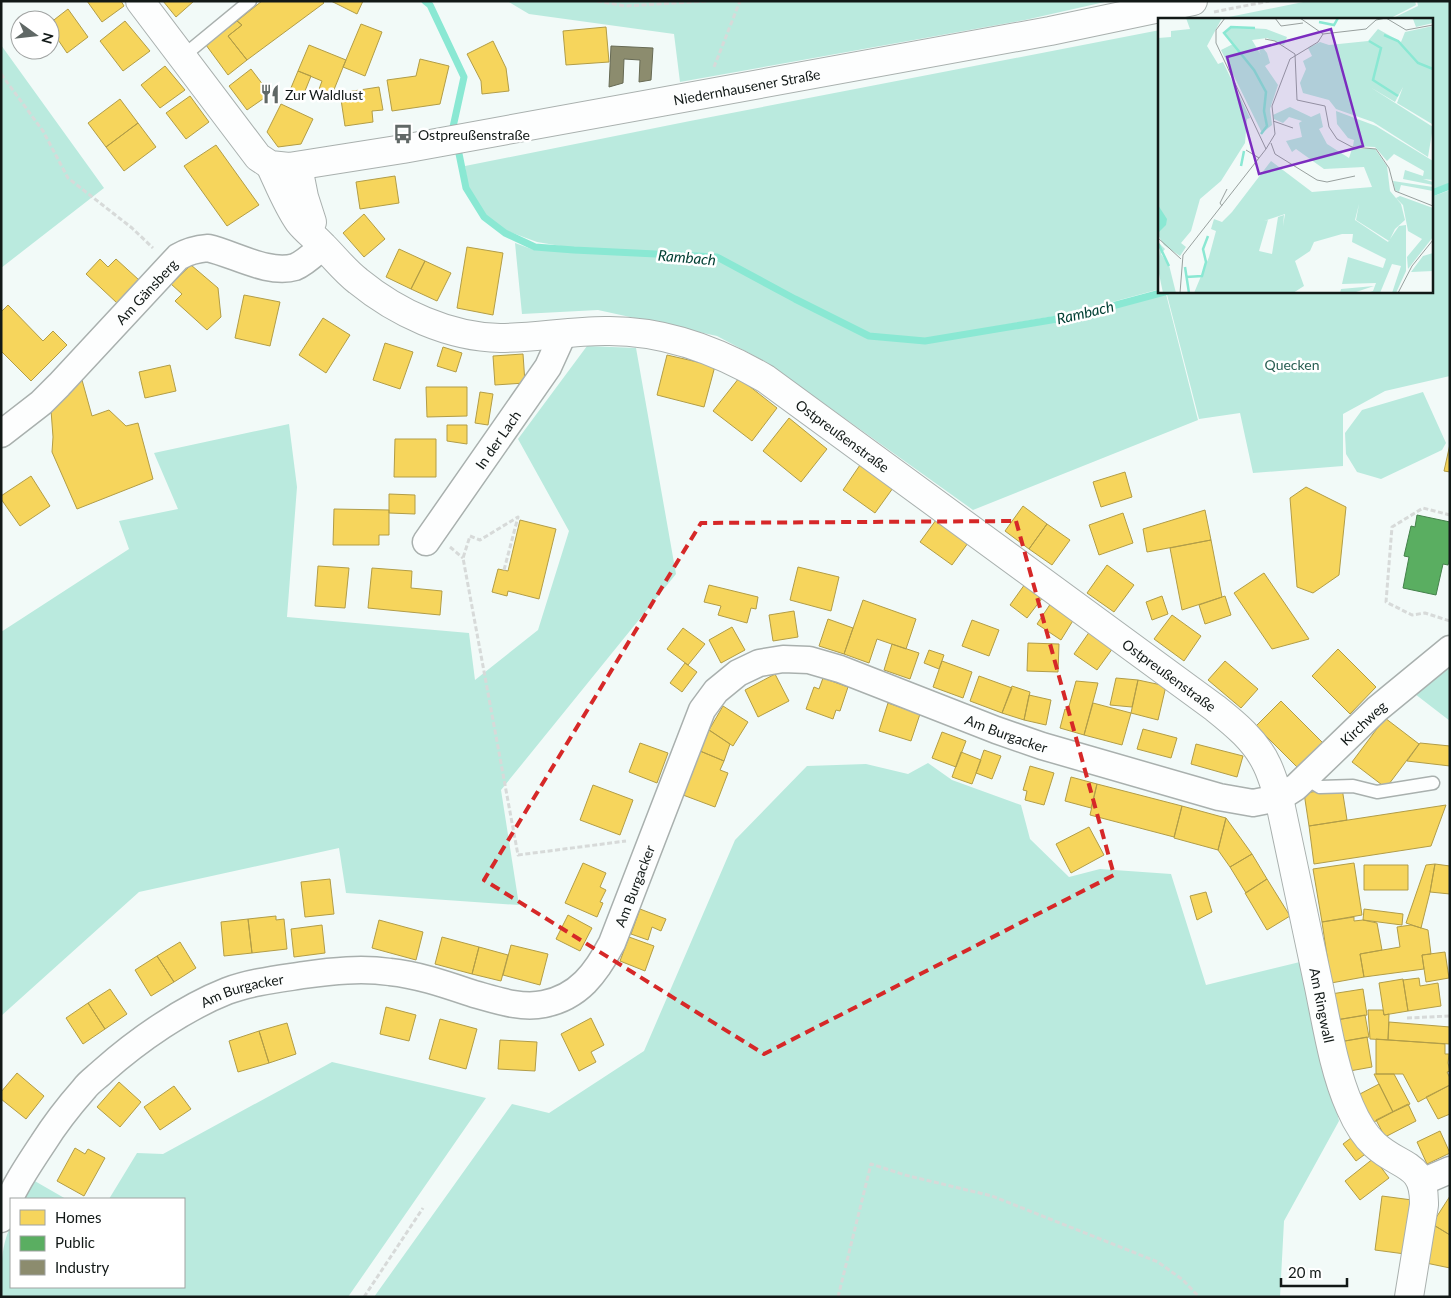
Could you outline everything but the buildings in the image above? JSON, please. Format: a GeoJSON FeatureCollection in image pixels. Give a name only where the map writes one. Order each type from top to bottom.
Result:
{"type":"FeatureCollection","features":[{"type":"Feature","properties":{"kind":"street","name":"Ostpreußenstraße"},"geometry":{"type":"LineString","coordinates":[[140,1],[258,157],[270,165],[293,213],[301,224],[340,265],[374,294],[413,316],[476,335],[500,338],[606,331],[631,332],[662,336],[692,344],[718,353],[743,365],[766,379],[1215,708],[1233,723],[1260,751],[1268,765],[1279,798]]}},
{"type":"Feature","properties":{"kind":"street","name":"Niedernhausener Straße"},"geometry":{"type":"LineString","coordinates":[[298,167],[1050,31],[1200,7]]}},
{"type":"Feature","properties":{"kind":"street"},"geometry":{"type":"LineString","coordinates":[[270,165],[298,167]]}},
{"type":"Feature","properties":{"kind":"street","name":"Ostpreußenstraße"},"geometry":{"type":"LineString","coordinates":[[298,167],[311,220],[323,246]]}},
{"type":"Feature","properties":{"kind":"street","name":"Am Gänsberg"},"geometry":{"type":"LineString","coordinates":[[1,434],[41,403],[60,385],[178,257],[197,248],[208,248],[270,268],[283,269],[296,266],[323,246]]}},
{"type":"Feature","properties":{"kind":"street","name":"In der Lach"},"geometry":{"type":"LineString","coordinates":[[426,542],[548,366],[563,334]]}},
{"type":"Feature","properties":{"kind":"street","name":"Kirchweg"},"geometry":{"type":"LineString","coordinates":[[1279,798],[1310,776],[1377,709],[1450,649]]}},
{"type":"Feature","properties":{"kind":"street","name":"Am Burgacker"},"geometry":{"type":"LineString","coordinates":[[11,1198],[22,1173],[51,1131],[85,1088],[119,1057],[162,1027],[227,991],[262,981],[362,968],[418,977],[502,1002],[524,1006],[544,1004],[566,996],[584,984],[599,967],[612,943],[702,710],[716,691],[738,673],[759,664],[783,659],[809,660],[840,668],[996,730],[1042,746],[1219,797],[1253,803],[1279,798]]}},
{"type":"Feature","properties":{"kind":"street","name":"Am Ringwall"},"geometry":{"type":"LineString","coordinates":[[1279,798],[1324,1013],[1341,1083],[1350,1106],[1366,1135],[1374,1145],[1413,1170],[1422,1182]]}},
{"type":"Feature","properties":{"kind":"street"},"geometry":{"type":"LineString","coordinates":[[1409,1297],[1424,1205],[1422,1182],[1450,1170]]}},
{"type":"Feature","properties":{"kind":"street","name":"Am Burgacker"},"geometry":{"type":"LineString","coordinates":[[1,1219],[10,1199]]}},
{"type":"Feature","properties":{"kind":"lane"},"geometry":{"type":"LineString","coordinates":[[182,57],[250,1]]}},
{"type":"Feature","properties":{"kind":"lane"},"geometry":{"type":"LineString","coordinates":[[1310,776],[1315,784],[1320,787],[1352,786],[1377,792],[1433,783]]}},
{"type":"Feature","properties":{"kind":"path"},"geometry":{"type":"LineString","coordinates":[[597,1],[625,6],[708,1]]}},
{"type":"Feature","properties":{"kind":"path"},"geometry":{"type":"LineString","coordinates":[[702,95],[740,1]]}},
{"type":"Feature","properties":{"kind":"path"},"geometry":{"type":"LineString","coordinates":[[1200,7],[1267,1]]}},
{"type":"Feature","properties":{"kind":"path"},"geometry":{"type":"LineString","coordinates":[[1,74],[43,131],[68,178],[132,228],[171,265]]}},
{"type":"Feature","properties":{"kind":"path"},"geometry":{"type":"LineString","coordinates":[[1450,515],[1423,508],[1392,527],[1386,602],[1412,615],[1425,613],[1450,621]]}},
{"type":"Feature","properties":{"kind":"path"},"geometry":{"type":"LineString","coordinates":[[504,570],[518,517],[480,540],[470,536],[464,558],[518,855],[651,838]]}},
{"type":"Feature","properties":{"kind":"path"},"geometry":{"type":"LineString","coordinates":[[1407,1018],[1450,1016]]}},
{"type":"Feature","properties":{"kind":"path"},"geometry":{"type":"LineString","coordinates":[[838,1297],[871,1164],[905,1175],[992,1196],[1158,1262],[1183,1280],[1199,1297]]}},
{"type":"Feature","properties":{"kind":"path"},"geometry":{"type":"LineString","coordinates":[[364,1297],[423,1208]]}},
{"type":"Feature","properties":{"kind":"highlighted area"},"geometry":{"type":"Polygon","coordinates":[[[1016,521],[1114,875],[764,1054],[484,880],[701,523],[1016,521]]]}},
{"type":"Feature","properties":{"kind":"green space"},"geometry":{"type":"Polygon","coordinates":[[[507,1],[1109,1],[1025,20],[680,82],[674,34],[529,14],[507,1]]]}},
{"type":"Feature","properties":{"kind":"green space"},"geometry":{"type":"Polygon","coordinates":[[[1308,1],[1415,1],[1416,5],[1391,18],[1224,18],[1308,1]]]}},
{"type":"Feature","properties":{"kind":"green space"},"geometry":{"type":"Polygon","coordinates":[[[1417,1],[1450,1],[1450,183],[1434,189],[1434,18],[1393,18],[1418,6],[1417,1]]]}},
{"type":"Feature","properties":{"kind":"green space"},"geometry":{"type":"Polygon","coordinates":[[[1158,30],[1158,290],[1072,313],[924,339],[868,334],[716,255],[573,248],[537,242],[505,230],[485,216],[468,187],[465,166],[1158,30]]]}},
{"type":"Feature","properties":{"kind":"green space"},"geometry":{"type":"Polygon","coordinates":[[[1,45],[104,188],[1,268],[1,45]]]}},
{"type":"Feature","properties":{"kind":"green space","name":"Quecken"},"geometry":{"type":"Polygon","coordinates":[[[1450,190],[1450,376],[1385,391],[1343,414],[1343,466],[1253,473],[1240,413],[1199,419],[1166,292],[1434,292],[1434,196],[1450,190]]]}},
{"type":"Feature","properties":{"kind":"green space"},"geometry":{"type":"Polygon","coordinates":[[[515,243],[534,250],[716,258],[867,338],[924,342],[1074,317],[1166,294],[1198,420],[973,510],[766,362],[717,336],[598,310],[522,314],[515,243]]]}},
{"type":"Feature","properties":{"kind":"green space"},"geometry":{"type":"Polygon","coordinates":[[[587,346],[636,348],[676,574],[501,790],[519,905],[346,893],[339,848],[139,892],[1,1016],[1,632],[129,549],[119,521],[178,509],[154,453],[289,424],[297,487],[287,617],[469,633],[475,680],[538,630],[569,531],[518,439],[587,346]]]}},
{"type":"Feature","properties":{"kind":"green space"},"geometry":{"type":"Polygon","coordinates":[[[1423,392],[1446,443],[1442,450],[1381,479],[1357,472],[1346,454],[1345,433],[1362,410],[1423,392]]]}},
{"type":"Feature","properties":{"kind":"green space"},"geometry":{"type":"Polygon","coordinates":[[[1450,663],[1450,721],[1415,694],[1450,663]]]}},
{"type":"Feature","properties":{"kind":"green space"},"geometry":{"type":"Polygon","coordinates":[[[928,763],[952,780],[1021,805],[1030,839],[1069,877],[1100,869],[1171,874],[1206,985],[1304,961],[1339,1121],[1284,1221],[1280,1297],[374,1297],[512,1104],[549,1113],[644,1051],[735,840],[807,766],[866,764],[908,774],[928,763]]]}},
{"type":"Feature","properties":{"kind":"green space"},"geometry":{"type":"Polygon","coordinates":[[[332,1062],[486,1098],[348,1297],[1,1297],[3,1251],[10,1227],[10,1288],[185,1288],[185,1198],[110,1198],[137,1153],[163,1154],[332,1062]]]}},
{"type":"Feature","properties":{"kind":"green space"},"geometry":{"type":"Polygon","coordinates":[[[33,1180],[64,1198],[24,1198],[33,1180]]]}},
{"type":"Feature","properties":{"kind":"waterway","name":"Rambach"},"geometry":{"type":"LineString","coordinates":[[425,1],[430,5],[464,77],[453,127],[455,134]]}},
{"type":"Feature","properties":{"kind":"waterway","name":"Rambach"},"geometry":{"type":"LineString","coordinates":[[457,144],[466,188],[484,217],[505,233],[535,247],[717,257],[869,336],[925,341],[1075,316],[1164,292]]}},
{"type":"Feature","properties":{"kind":"waterway","name":"Rambach"},"geometry":{"type":"LineString","coordinates":[[1434,192],[1450,186]]}},
{"type":"Feature","properties":{"kind":"place","name":"Zur Waldlust"},"geometry":{"type":"Point","coordinates":[270,94]}},
{"type":"Feature","properties":{"kind":"place","name":"Ostpreußenstraße"},"geometry":{"type":"Point","coordinates":[403,134]}}]}
